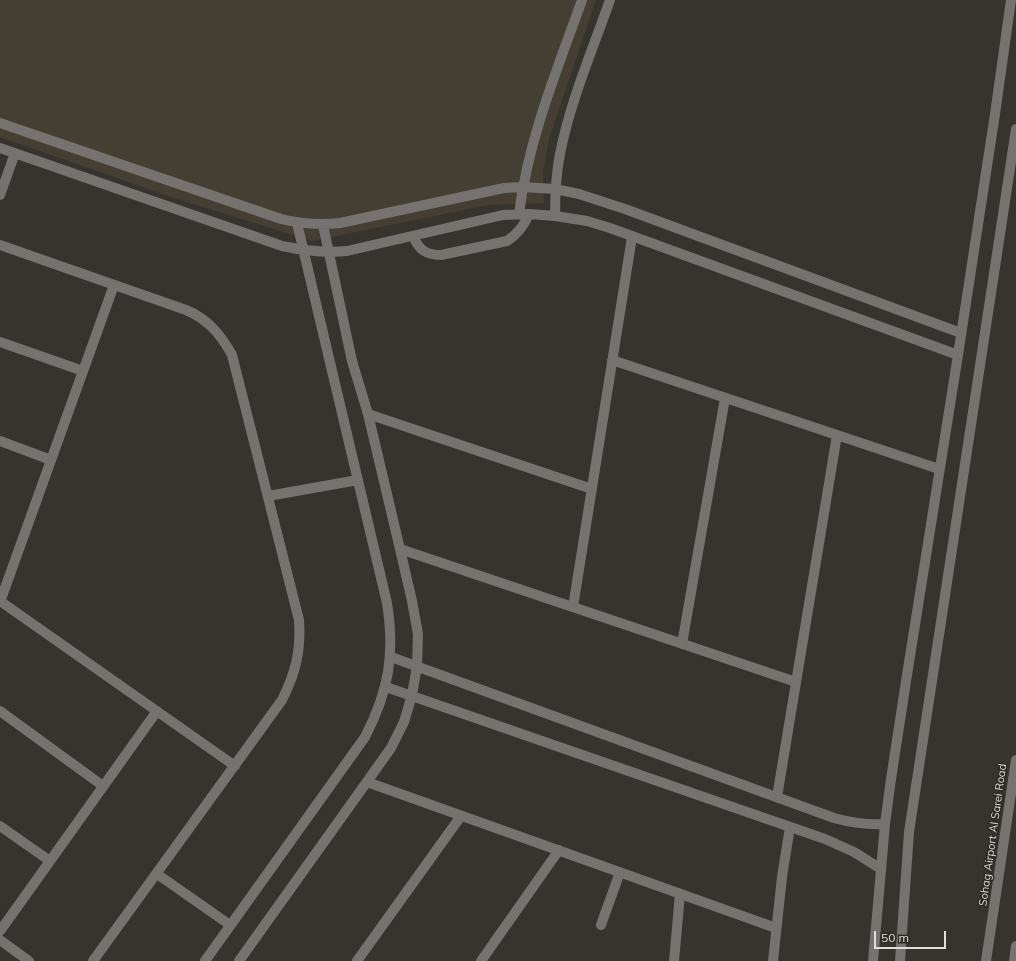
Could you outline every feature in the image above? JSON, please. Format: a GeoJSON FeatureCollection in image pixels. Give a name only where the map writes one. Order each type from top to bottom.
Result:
{"type":"FeatureCollection","features":[{"type":"Feature","properties":{"kind":"street"},"geometry":{"type":"LineString","coordinates":[[519,214],[522,187],[530,152],[582,0]]}},
{"type":"Feature","properties":{"kind":"street"},"geometry":{"type":"LineString","coordinates":[[555,216],[555,190],[559,156],[567,124],[610,0]]}},
{"type":"Feature","properties":{"kind":"street"},"geometry":{"type":"LineString","coordinates":[[873,961],[885,824],[995,114],[1011,0]]}},
{"type":"Feature","properties":{"kind":"street"},"geometry":{"type":"LineString","coordinates":[[0,123],[281,219],[297,223],[340,223],[504,188],[522,187],[579,194],[602,200],[961,333]]}},
{"type":"Feature","properties":{"kind":"street"},"geometry":{"type":"LineString","coordinates":[[900,961],[909,832],[1016,129]]}},
{"type":"Feature","properties":{"kind":"street"},"geometry":{"type":"LineString","coordinates":[[0,148],[282,246],[304,251],[330,253],[348,251],[503,215],[529,214],[586,221],[610,228],[958,355]]}},
{"type":"Feature","properties":{"kind":"street"},"geometry":{"type":"LineString","coordinates":[[0,195],[15,153]]}},
{"type":"Feature","properties":{"kind":"street"},"geometry":{"type":"LineString","coordinates":[[413,236],[416,245],[423,251],[432,255],[441,255],[507,241],[516,235],[524,225],[529,214]]}},
{"type":"Feature","properties":{"kind":"street"},"geometry":{"type":"LineString","coordinates":[[205,961],[365,737],[375,718],[386,687],[391,657],[390,625],[387,603],[297,223]]}},
{"type":"Feature","properties":{"kind":"street"},"geometry":{"type":"LineString","coordinates":[[239,961],[391,748],[404,722],[412,695],[417,666],[418,634],[412,601],[368,414],[352,361],[323,224]]}},
{"type":"Feature","properties":{"kind":"street"},"geometry":{"type":"LineString","coordinates":[[573,607],[632,237]]}},
{"type":"Feature","properties":{"kind":"street"},"geometry":{"type":"LineString","coordinates":[[0,245],[190,311],[202,318],[223,338],[232,355],[298,615],[300,637],[299,653],[296,668],[282,700],[93,961]]}},
{"type":"Feature","properties":{"kind":"street"},"geometry":{"type":"LineString","coordinates":[[114,285],[0,602],[235,766]]}},
{"type":"Feature","properties":{"kind":"street"},"geometry":{"type":"LineString","coordinates":[[0,342],[83,371]]}},
{"type":"Feature","properties":{"kind":"street"},"geometry":{"type":"LineString","coordinates":[[612,360],[940,469]]}},
{"type":"Feature","properties":{"kind":"street"},"geometry":{"type":"LineString","coordinates":[[682,644],[725,398]]}},
{"type":"Feature","properties":{"kind":"street"},"geometry":{"type":"LineString","coordinates":[[368,414],[592,489]]}},
{"type":"Feature","properties":{"kind":"street"},"geometry":{"type":"LineString","coordinates":[[778,797],[837,435]]}},
{"type":"Feature","properties":{"kind":"street"},"geometry":{"type":"LineString","coordinates":[[0,440],[51,460]]}},
{"type":"Feature","properties":{"kind":"street"},"geometry":{"type":"LineString","coordinates":[[268,496],[358,480]]}},
{"type":"Feature","properties":{"kind":"street"},"geometry":{"type":"LineString","coordinates":[[400,549],[796,682]]}},
{"type":"Feature","properties":{"kind":"street"},"geometry":{"type":"LineString","coordinates":[[391,657],[834,818],[851,823],[868,825],[885,824]]}},
{"type":"Feature","properties":{"kind":"street"},"geometry":{"type":"LineString","coordinates":[[386,687],[840,845],[881,869]]}},
{"type":"Feature","properties":{"kind":"street"},"geometry":{"type":"LineString","coordinates":[[0,711],[103,786]]}},
{"type":"Feature","properties":{"kind":"street"},"geometry":{"type":"LineString","coordinates":[[0,931],[157,711]]}},
{"type":"Feature","properties":{"kind":"street","name":"Sohag Airport Al Sarei Road"},"geometry":{"type":"LineString","coordinates":[[986,961],[1016,760]]}},
{"type":"Feature","properties":{"kind":"street"},"geometry":{"type":"LineString","coordinates":[[367,782],[776,928]]}},
{"type":"Feature","properties":{"kind":"street"},"geometry":{"type":"LineString","coordinates":[[357,961],[461,816]]}},
{"type":"Feature","properties":{"kind":"street"},"geometry":{"type":"LineString","coordinates":[[0,826],[50,861]]}},
{"type":"Feature","properties":{"kind":"street"},"geometry":{"type":"LineString","coordinates":[[773,961],[782,877],[790,827]]}},
{"type":"Feature","properties":{"kind":"street"},"geometry":{"type":"LineString","coordinates":[[481,961],[559,850]]}},
{"type":"Feature","properties":{"kind":"street"},"geometry":{"type":"LineString","coordinates":[[601,925],[620,872]]}},
{"type":"Feature","properties":{"kind":"street"},"geometry":{"type":"LineString","coordinates":[[157,874],[230,925]]}},
{"type":"Feature","properties":{"kind":"street"},"geometry":{"type":"LineString","coordinates":[[674,961],[680,894]]}},
{"type":"Feature","properties":{"kind":"street"},"geometry":{"type":"LineString","coordinates":[[0,940],[29,961]]}},
{"type":"Feature","properties":{"kind":"street"},"geometry":{"type":"LineString","coordinates":[[1014,961],[1016,946]]}},
{"type":"Feature","properties":{"kind":"shaded area"},"geometry":{"type":"Polygon","coordinates":[[[0,0],[596,0],[549,139],[543,172],[544,203],[488,205],[312,241],[168,196],[0,137],[0,0]]]}}]}
